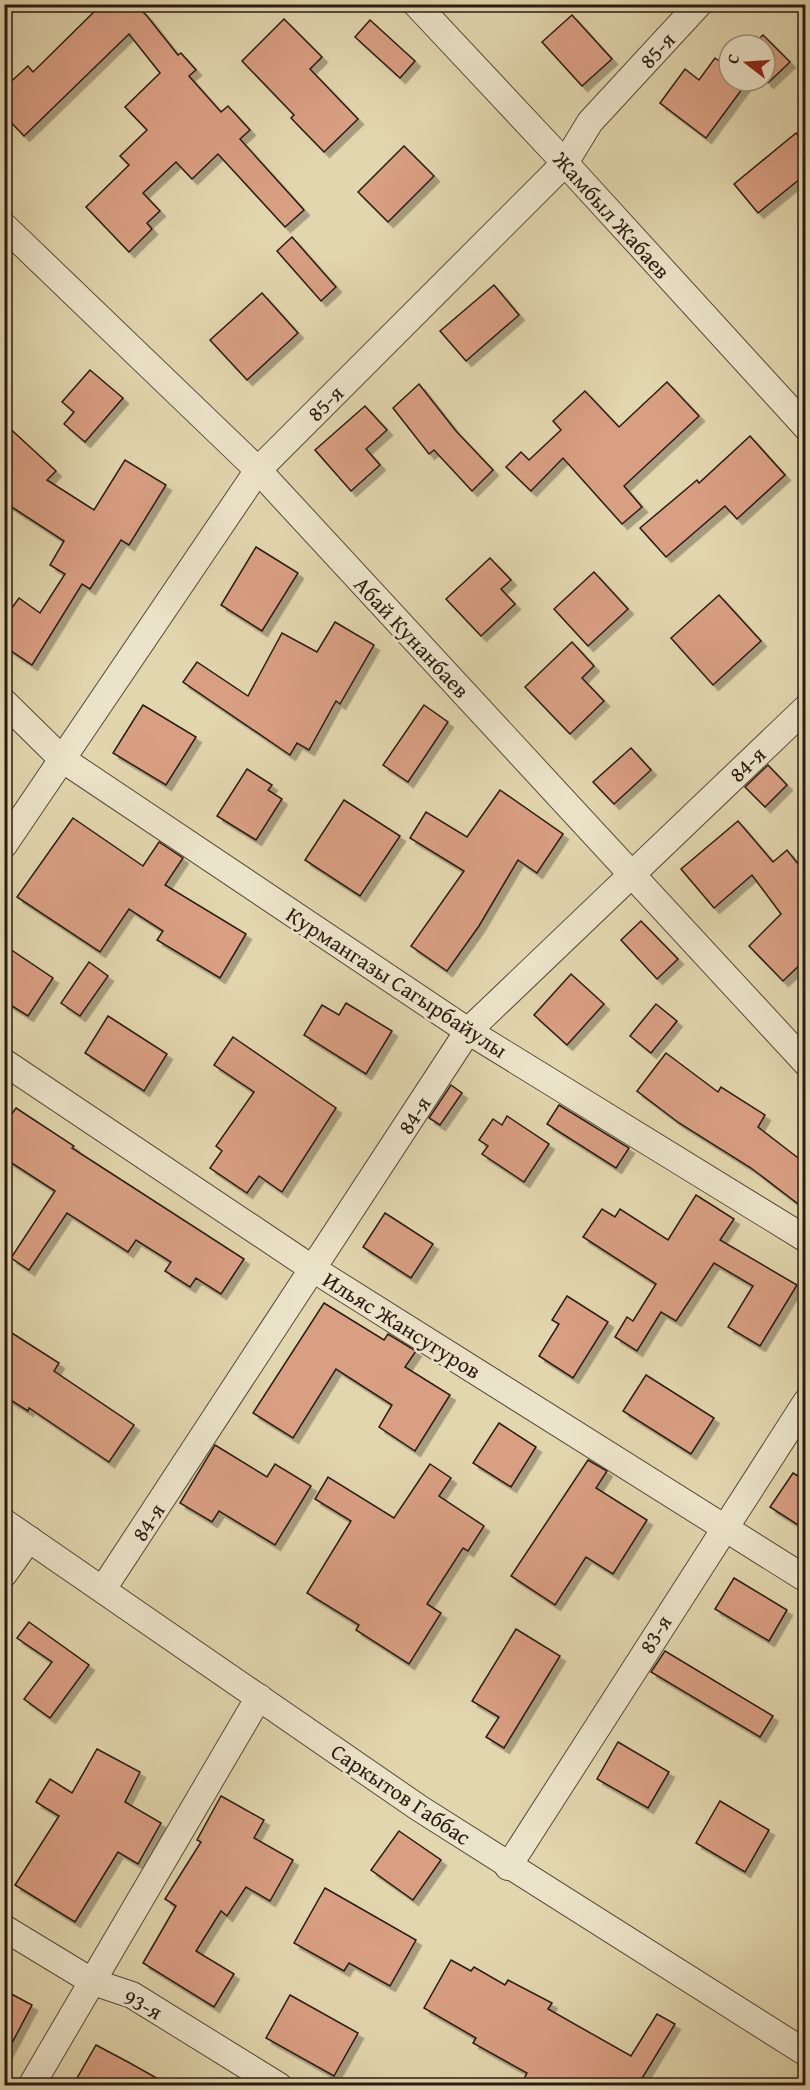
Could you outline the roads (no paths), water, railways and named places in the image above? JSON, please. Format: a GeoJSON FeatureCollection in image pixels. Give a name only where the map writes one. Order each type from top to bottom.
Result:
{"type":"FeatureCollection","features":[{"type":"Feature","properties":{"kind":"street","name":"Жамбыл Жабаев"},"geometry":{"type":"LineString","coordinates":[[416,4],[806,427]]}},
{"type":"Feature","properties":{"kind":"street","name":"85-я"},"geometry":{"type":"LineString","coordinates":[[4,845],[258,470],[565,163],[590,123],[699,4]]}},
{"type":"Feature","properties":{"kind":"street","name":"Абай Кунанбаев"},"geometry":{"type":"LineString","coordinates":[[4,226],[258,470],[806,1063]]}},
{"type":"Feature","properties":{"kind":"street","name":"Курмангазы Сагырбайулы"},"geometry":{"type":"LineString","coordinates":[[4,702],[62,759],[468,1032],[806,1239]]}},
{"type":"Feature","properties":{"kind":"street","name":"84-я"},"geometry":{"type":"LineString","coordinates":[[103,1589],[468,1032],[806,708]]}},
{"type":"Feature","properties":{"kind":"street","name":"Ильяс Жансугуров"},"geometry":{"type":"LineString","coordinates":[[4,1062],[313,1269],[806,1579]]}},
{"type":"Feature","properties":{"kind":"street","name":"83-я"},"geometry":{"type":"LineString","coordinates":[[508,1867],[724,1526],[806,1402]]}},
{"type":"Feature","properties":{"kind":"street","name":"Саркытов Габбас"},"geometry":{"type":"LineString","coordinates":[[4,1522],[508,1867],[806,2053]]}},
{"type":"Feature","properties":{"kind":"street"},"geometry":{"type":"LineString","coordinates":[[4,1574],[29,1539]]}},
{"type":"Feature","properties":{"kind":"street"},"geometry":{"type":"LineString","coordinates":[[31,2085],[259,1697]]}},
{"type":"Feature","properties":{"kind":"street","name":"93-я"},"geometry":{"type":"LineString","coordinates":[[4,1928],[93,1982],[132,1995],[279,2085]]}}]}
